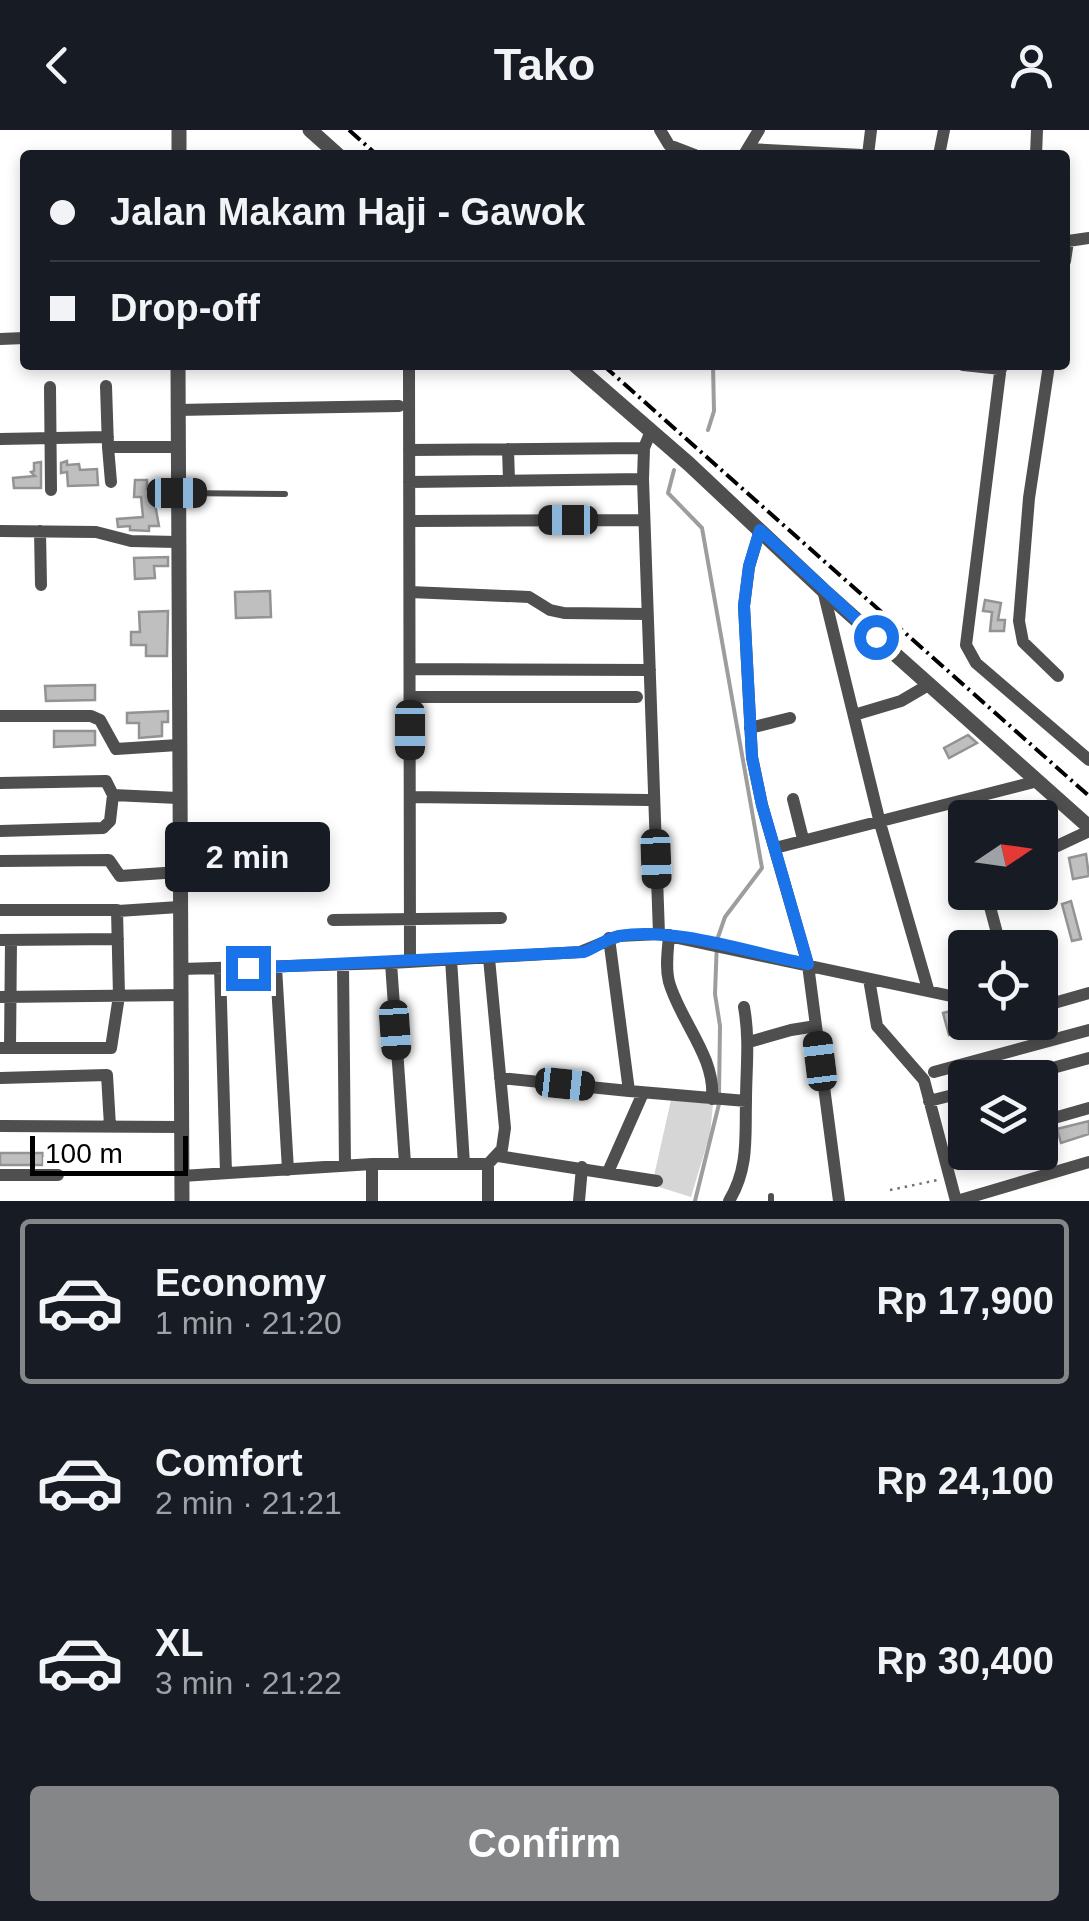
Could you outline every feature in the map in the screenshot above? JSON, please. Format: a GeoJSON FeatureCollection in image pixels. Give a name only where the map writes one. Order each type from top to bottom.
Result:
{"type":"FeatureCollection","features":[{"type":"Feature","properties":{"kind":"street"},"geometry":{"type":"LineString","coordinates":[[310,130],[332,150]]}},
{"type":"Feature","properties":{"kind":"street"},"geometry":{"type":"LineString","coordinates":[[660,130],[669,145],[682,150]]}},
{"type":"Feature","properties":{"kind":"street"},"geometry":{"type":"LineString","coordinates":[[178,370],[182,1201]]}},
{"type":"Feature","properties":{"kind":"street"},"geometry":{"type":"LineString","coordinates":[[409,370],[410,961]]}},
{"type":"Feature","properties":{"kind":"street"},"geometry":{"type":"LineString","coordinates":[[581,370],[1089,829],[1058,845]]}},
{"type":"Feature","properties":{"kind":"street"},"geometry":{"type":"LineString","coordinates":[[1001,370],[966,645],[976,663],[1089,760]]}},
{"type":"Feature","properties":{"kind":"street"},"geometry":{"type":"LineString","coordinates":[[1048,370],[1029,498],[1019,621],[1024,642],[1058,676]]}},
{"type":"Feature","properties":{"kind":"street"},"geometry":{"type":"LineString","coordinates":[[50,386],[50,490]]}},
{"type":"Feature","properties":{"kind":"street"},"geometry":{"type":"LineString","coordinates":[[106,386],[111,482]]}},
{"type":"Feature","properties":{"kind":"street"},"geometry":{"type":"LineString","coordinates":[[177,410],[399,406]]}},
{"type":"Feature","properties":{"kind":"street"},"geometry":{"type":"LineString","coordinates":[[650,432],[644,448],[644,520],[664,935],[670,984],[692,1027],[716,1099]]}},
{"type":"Feature","properties":{"kind":"street"},"geometry":{"type":"LineString","coordinates":[[0,439],[52,438],[176,447]]}},
{"type":"Feature","properties":{"kind":"street"},"geometry":{"type":"LineString","coordinates":[[410,450],[644,448]]}},
{"type":"Feature","properties":{"kind":"street"},"geometry":{"type":"LineString","coordinates":[[508,450],[509,481]]}},
{"type":"Feature","properties":{"kind":"street"},"geometry":{"type":"LineString","coordinates":[[409,482],[643,479]]}},
{"type":"Feature","properties":{"kind":"street"},"geometry":{"type":"LineString","coordinates":[[414,521],[644,520]]}},
{"type":"Feature","properties":{"kind":"street"},"geometry":{"type":"LineString","coordinates":[[760,530],[749,566],[744,606],[756,782],[808,964],[839,1201]]}},
{"type":"Feature","properties":{"kind":"street"},"geometry":{"type":"LineString","coordinates":[[0,531],[96,532],[132,542],[177,542]]}},
{"type":"Feature","properties":{"kind":"street"},"geometry":{"type":"LineString","coordinates":[[40,531],[41,585]]}},
{"type":"Feature","properties":{"kind":"street"},"geometry":{"type":"LineString","coordinates":[[823,590],[880,823],[928,989]]}},
{"type":"Feature","properties":{"kind":"street"},"geometry":{"type":"LineString","coordinates":[[410,592],[530,597],[550,610],[564,613],[646,614]]}},
{"type":"Feature","properties":{"kind":"street"},"geometry":{"type":"LineString","coordinates":[[410,669],[650,670]]}},
{"type":"Feature","properties":{"kind":"street"},"geometry":{"type":"LineString","coordinates":[[854,715],[901,701],[930,684]]}},
{"type":"Feature","properties":{"kind":"street"},"geometry":{"type":"LineString","coordinates":[[410,697],[637,696]]}},
{"type":"Feature","properties":{"kind":"street"},"geometry":{"type":"LineString","coordinates":[[0,716],[91,716],[100,720],[116,749],[178,744]]}},
{"type":"Feature","properties":{"kind":"street"},"geometry":{"type":"LineString","coordinates":[[750,728],[790,718]]}},
{"type":"Feature","properties":{"kind":"street"},"geometry":{"type":"LineString","coordinates":[[775,848],[1038,780]]}},
{"type":"Feature","properties":{"kind":"street"},"geometry":{"type":"LineString","coordinates":[[0,783],[106,781],[112,795],[110,821],[103,828],[0,831]]}},
{"type":"Feature","properties":{"kind":"street"},"geometry":{"type":"LineString","coordinates":[[112,795],[178,798]]}},
{"type":"Feature","properties":{"kind":"street"},"geometry":{"type":"LineString","coordinates":[[410,798],[649,800]]}},
{"type":"Feature","properties":{"kind":"street"},"geometry":{"type":"LineString","coordinates":[[793,800],[803,840]]}},
{"type":"Feature","properties":{"kind":"street"},"geometry":{"type":"LineString","coordinates":[[0,861],[109,860],[120,876],[179,872]]}},
{"type":"Feature","properties":{"kind":"street"},"geometry":{"type":"LineString","coordinates":[[0,910],[179,907]]}},
{"type":"Feature","properties":{"kind":"street"},"geometry":{"type":"LineString","coordinates":[[118,911],[118,940],[118,996],[111,1048],[5,1048],[6,940],[118,940]]}},
{"type":"Feature","properties":{"kind":"street"},"geometry":{"type":"LineString","coordinates":[[333,920],[501,918]]}},
{"type":"Feature","properties":{"kind":"street"},"geometry":{"type":"LineString","coordinates":[[181,969],[391,964],[584,952],[608,938],[664,935],[948,995]]}},
{"type":"Feature","properties":{"kind":"street"},"geometry":{"type":"LineString","coordinates":[[608,938],[636,1092],[608,1172]]}},
{"type":"Feature","properties":{"kind":"street"},"geometry":{"type":"LineString","coordinates":[[450,958],[464,1164]]}},
{"type":"Feature","properties":{"kind":"street"},"geometry":{"type":"LineString","coordinates":[[488,1201],[493,1160],[505,1142],[489,958]]}},
{"type":"Feature","properties":{"kind":"street"},"geometry":{"type":"LineString","coordinates":[[391,964],[404,1163]]}},
{"type":"Feature","properties":{"kind":"street"},"geometry":{"type":"LineString","coordinates":[[343,965],[346,1166]]}},
{"type":"Feature","properties":{"kind":"street"},"geometry":{"type":"LineString","coordinates":[[220,968],[226,1173]]}},
{"type":"Feature","properties":{"kind":"street"},"geometry":{"type":"LineString","coordinates":[[276,968],[288,1170]]}},
{"type":"Feature","properties":{"kind":"street"},"geometry":{"type":"LineString","coordinates":[[869,979],[878,1026],[922,1076],[956,1201],[1089,1162]]}},
{"type":"Feature","properties":{"kind":"street"},"geometry":{"type":"LineString","coordinates":[[1058,1002],[1089,993]]}},
{"type":"Feature","properties":{"kind":"street"},"geometry":{"type":"LineString","coordinates":[[5,997],[180,995]]}},
{"type":"Feature","properties":{"kind":"street"},"geometry":{"type":"LineString","coordinates":[[730,1201],[745,1160],[749,1042],[744,1007]]}},
{"type":"Feature","properties":{"kind":"street"},"geometry":{"type":"LineString","coordinates":[[749,1042],[816,1026]]}},
{"type":"Feature","properties":{"kind":"street"},"geometry":{"type":"LineString","coordinates":[[934,1072],[1089,1030]]}},
{"type":"Feature","properties":{"kind":"street"},"geometry":{"type":"LineString","coordinates":[[1058,1066],[1089,1058]]}},
{"type":"Feature","properties":{"kind":"street"},"geometry":{"type":"LineString","coordinates":[[0,1078],[106,1075],[110,1126]]}},
{"type":"Feature","properties":{"kind":"street"},"geometry":{"type":"LineString","coordinates":[[500,1078],[746,1101]]}},
{"type":"Feature","properties":{"kind":"street"},"geometry":{"type":"LineString","coordinates":[[930,1101],[948,1096]]}},
{"type":"Feature","properties":{"kind":"street"},"geometry":{"type":"LineString","coordinates":[[1058,1117],[1089,1108]]}},
{"type":"Feature","properties":{"kind":"street"},"geometry":{"type":"LineString","coordinates":[[0,1126],[180,1127]]}},
{"type":"Feature","properties":{"kind":"street"},"geometry":{"type":"LineString","coordinates":[[182,1176],[493,1160],[657,1180]]}},
{"type":"Feature","properties":{"kind":"street"},"geometry":{"type":"LineString","coordinates":[[372,1164],[372,1201]]}},
{"type":"Feature","properties":{"kind":"street"},"geometry":{"type":"LineString","coordinates":[[580,1201],[582,1168]]}},
{"type":"Feature","properties":{"kind":"street"},"geometry":{"type":"LineString","coordinates":[[0,1175],[58,1175]]}},
{"type":"Feature","properties":{"kind":"lane"},"geometry":{"type":"LineString","coordinates":[[177,493],[285,494]]}},
{"type":"Feature","properties":{"kind":"path"},"geometry":{"type":"LineString","coordinates":[[890,1190],[949,1178]]}},
{"type":"Feature","properties":{"kind":"shaded area"},"geometry":{"type":"Polygon","coordinates":[[[671,1100],[713,1104],[710,1134],[691,1197],[659,1187],[660,1178],[654,1176],[671,1100]]]}},
{"type":"Feature","properties":{"kind":"building"},"geometry":{"type":"Polygon","coordinates":[[[67,461],[67,465],[79,464],[80,470],[97,469],[98,485],[68,486],[67,472],[61,473],[61,463],[67,461]]]}},
{"type":"Feature","properties":{"kind":"building"},"geometry":{"type":"Polygon","coordinates":[[[41,462],[41,488],[14,488],[13,478],[35,476],[31,472],[34,463],[41,462]]]}},
{"type":"Feature","properties":{"kind":"building"},"geometry":{"type":"Polygon","coordinates":[[[135,480],[147,480],[147,489],[152,489],[159,526],[149,526],[149,531],[118,527],[117,519],[143,517],[141,497],[134,497],[135,480]]]}},
{"type":"Feature","properties":{"kind":"building"},"geometry":{"type":"Polygon","coordinates":[[[168,557],[168,566],[154,566],[155,578],[135,579],[134,558],[168,557]]]}},
{"type":"Feature","properties":{"kind":"building"},"geometry":{"type":"Polygon","coordinates":[[[270,591],[271,617],[236,618],[235,592],[270,591]]]}},
{"type":"Feature","properties":{"kind":"building"},"geometry":{"type":"Polygon","coordinates":[[[985,600],[1001,603],[998,620],[1005,620],[1004,631],[990,631],[992,612],[983,611],[985,600]]]}},
{"type":"Feature","properties":{"kind":"building"},"geometry":{"type":"Polygon","coordinates":[[[168,611],[167,656],[146,656],[146,645],[131,645],[131,632],[140,632],[139,612],[168,611]]]}},
{"type":"Feature","properties":{"kind":"building"},"geometry":{"type":"Polygon","coordinates":[[[95,685],[95,700],[46,701],[45,686],[95,685]]]}},
{"type":"Feature","properties":{"kind":"building"},"geometry":{"type":"Polygon","coordinates":[[[168,711],[168,722],[162,722],[162,736],[139,738],[139,723],[127,723],[127,713],[168,711]]]}},
{"type":"Feature","properties":{"kind":"building"},"geometry":{"type":"Polygon","coordinates":[[[54,731],[95,731],[95,745],[54,747],[54,731]]]}},
{"type":"Feature","properties":{"kind":"building"},"geometry":{"type":"Polygon","coordinates":[[[968,735],[977,743],[949,758],[944,748],[968,735]]]}},
{"type":"Feature","properties":{"kind":"building"},"geometry":{"type":"Polygon","coordinates":[[[1086,854],[1089,876],[1073,879],[1069,858],[1086,854]]]}},
{"type":"Feature","properties":{"kind":"building"},"geometry":{"type":"Polygon","coordinates":[[[1071,901],[1081,939],[1072,941],[1062,904],[1071,901]]]}},
{"type":"Feature","properties":{"kind":"building"},"geometry":{"type":"Polygon","coordinates":[[[1089,1121],[1089,1134],[1061,1143],[1058,1129],[1089,1121]]]}},
{"type":"Feature","properties":{"kind":"building"},"geometry":{"type":"Polygon","coordinates":[[[0,1153],[43,1153],[43,1165],[0,1165],[0,1153]]]}},
{"type":"Feature","properties":{"kind":"waterway"},"geometry":{"type":"LineString","coordinates":[[708,430],[714,411],[713,370]]}},
{"type":"Feature","properties":{"kind":"waterway"},"geometry":{"type":"LineString","coordinates":[[674,470],[668,493],[702,528],[762,868],[725,917],[717,940],[719,1094]]}},
{"type":"Feature","properties":{"kind":"waterway"},"geometry":{"type":"LineString","coordinates":[[695,1201],[719,1104]]}},
{"type":"Feature","properties":{"kind":"railway"},"geometry":{"type":"LineString","coordinates":[[349,130],[371,150]]}},
{"type":"Feature","properties":{"kind":"railway"},"geometry":{"type":"LineString","coordinates":[[609,370],[1089,796]]}},
{"type":"Feature","properties":{"kind":"route"},"geometry":{"type":"LineString","coordinates":[[248,968],[584,952],[608,938],[634,934],[669,935],[808,964],[752,757],[744,606],[749,566],[760,530],[876,637]]}}]}
